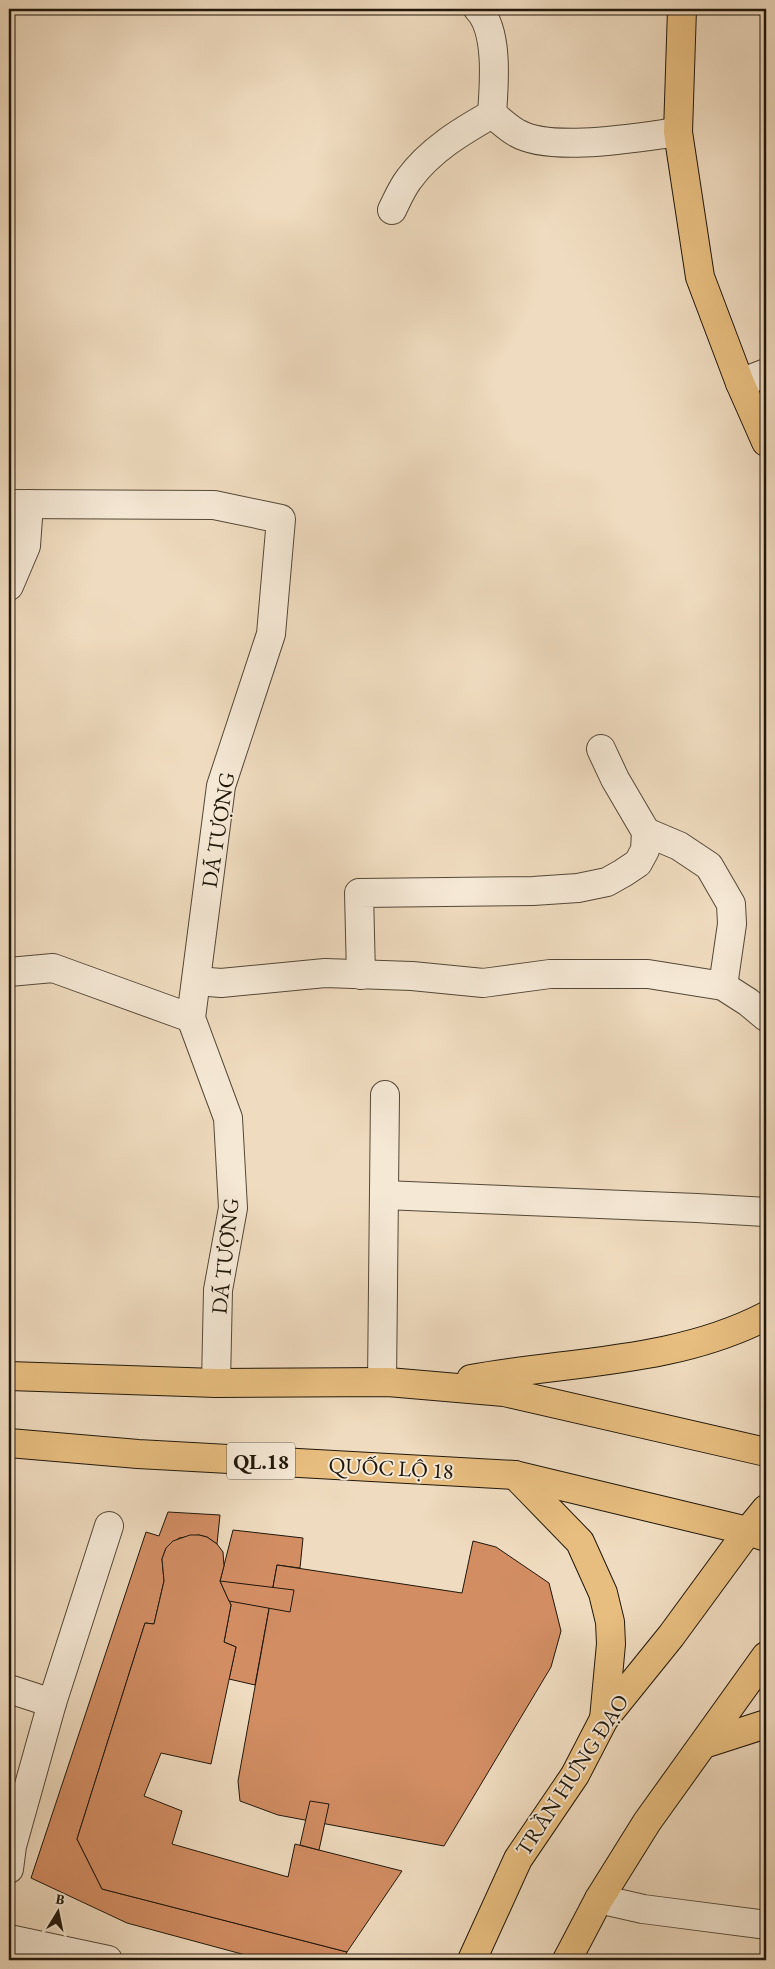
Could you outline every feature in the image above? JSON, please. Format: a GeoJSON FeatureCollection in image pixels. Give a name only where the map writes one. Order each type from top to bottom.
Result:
{"type":"FeatureCollection","features":[{"type":"Feature","properties":{"kind":"main road"},"geometry":{"type":"LineString","coordinates":[[682,9],[678,132],[700,277],[740,383],[766,442]]}},
{"type":"Feature","properties":{"kind":"main road"},"geometry":{"type":"LineString","coordinates":[[437,1386],[546,1367],[626,1358],[703,1341],[750,1324],[766,1316]]}},
{"type":"Feature","properties":{"kind":"main road"},"geometry":{"type":"LineString","coordinates":[[9,1376],[216,1383],[382,1382],[504,1392],[766,1452]]}},
{"type":"Feature","properties":{"kind":"main road","name":"QUỐC LỘ 18"},"geometry":{"type":"LineString","coordinates":[[9,1442],[138,1454],[515,1475],[757,1534]]}},
{"type":"Feature","properties":{"kind":"main road"},"geometry":{"type":"LineString","coordinates":[[515,1475],[580,1542],[603,1593],[610,1622],[612,1644],[604,1719]]}},
{"type":"Feature","properties":{"kind":"main road","name":"TRẦN HƯNG ĐẠO"},"geometry":{"type":"LineString","coordinates":[[472,1960],[518,1859],[575,1775],[604,1719],[757,1534],[766,1508]]}},
{"type":"Feature","properties":{"kind":"main road"},"geometry":{"type":"LineString","coordinates":[[567,1960],[599,1899],[647,1822],[766,1656]]}},
{"type":"Feature","properties":{"kind":"main road"},"geometry":{"type":"LineString","coordinates":[[704,1744],[765,1729]]}},
{"type":"Feature","properties":{"kind":"street"},"geometry":{"type":"LineString","coordinates":[[478,9],[488,25],[494,53],[492,114]]}},
{"type":"Feature","properties":{"kind":"street"},"geometry":{"type":"LineString","coordinates":[[492,114],[518,133],[562,143],[678,132]]}},
{"type":"Feature","properties":{"kind":"street"},"geometry":{"type":"LineString","coordinates":[[392,210],[408,179],[429,158],[447,141],[492,114]]}},
{"type":"Feature","properties":{"kind":"street"},"geometry":{"type":"LineString","coordinates":[[740,383],[766,373]]}},
{"type":"Feature","properties":{"kind":"street"},"geometry":{"type":"LineString","coordinates":[[9,586],[26,546],[19,504]]}},
{"type":"Feature","properties":{"kind":"street","name":"DÃ TƯỢNG"},"geometry":{"type":"LineString","coordinates":[[19,504],[214,505],[281,519],[271,634],[221,786],[197,981],[190,1018],[228,1118],[233,1208],[218,1290],[216,1383]]}},
{"type":"Feature","properties":{"kind":"street"},"geometry":{"type":"LineString","coordinates":[[361,975],[359,893],[533,892],[578,888],[607,882],[638,863],[645,850],[646,832],[615,779],[601,749]]}},
{"type":"Feature","properties":{"kind":"street"},"geometry":{"type":"LineString","coordinates":[[646,832],[679,846],[709,866],[730,904],[732,924],[724,986]]}},
{"type":"Feature","properties":{"kind":"street"},"geometry":{"type":"LineString","coordinates":[[9,972],[54,968],[190,1018]]}},
{"type":"Feature","properties":{"kind":"street"},"geometry":{"type":"LineString","coordinates":[[197,981],[221,983],[325,973],[412,976],[483,983],[550,974],[648,974],[724,986],[766,1017]]}},
{"type":"Feature","properties":{"kind":"street"},"geometry":{"type":"LineString","coordinates":[[382,1382],[385,1095]]}},
{"type":"Feature","properties":{"kind":"street"},"geometry":{"type":"LineString","coordinates":[[384,1195],[766,1212]]}},
{"type":"Feature","properties":{"kind":"street"},"geometry":{"type":"LineString","coordinates":[[9,1869],[12,1846],[52,1703],[109,1526]]}},
{"type":"Feature","properties":{"kind":"street"},"geometry":{"type":"LineString","coordinates":[[9,1688],[52,1703]]}},
{"type":"Feature","properties":{"kind":"street"},"geometry":{"type":"LineString","coordinates":[[599,1899],[643,1908],[766,1925]]}},
{"type":"Feature","properties":{"kind":"street"},"geometry":{"type":"LineString","coordinates":[[9,1939],[108,1960]]}},
{"type":"Feature","properties":{"kind":"building"},"geometry":{"type":"Polygon","coordinates":[[[168,1512],[220,1515],[217,1544],[207,1537],[199,1535],[179,1538],[166,1548],[162,1559],[164,1581],[154,1624],[145,1623],[77,1839],[102,1889],[347,1952],[343,1960],[264,1960],[127,1923],[31,1878],[146,1532],[159,1536],[168,1512]]]}},
{"type":"Feature","properties":{"kind":"building"},"geometry":{"type":"Polygon","coordinates":[[[233,1530],[303,1538],[300,1568],[277,1565],[255,1685],[229,1679],[236,1647],[224,1642],[231,1605],[220,1581],[233,1530]]]}},
{"type":"Feature","properties":{"kind":"building"},"geometry":{"type":"Polygon","coordinates":[[[190,1535],[207,1537],[217,1544],[223,1552],[224,1566],[220,1581],[231,1605],[224,1642],[236,1647],[211,1764],[161,1753],[144,1796],[182,1811],[172,1844],[288,1877],[295,1844],[402,1871],[347,1952],[102,1889],[77,1839],[145,1623],[154,1624],[164,1581],[162,1559],[166,1548],[173,1541],[190,1535]]]}},
{"type":"Feature","properties":{"kind":"building"},"geometry":{"type":"Polygon","coordinates":[[[473,1541],[496,1547],[549,1583],[561,1631],[551,1667],[444,1846],[278,1815],[240,1801],[238,1781],[277,1565],[462,1593],[473,1541]]]}},
{"type":"Feature","properties":{"kind":"building"},"geometry":{"type":"Polygon","coordinates":[[[220,1581],[294,1590],[290,1612],[229,1601],[220,1581]]]}},
{"type":"Feature","properties":{"kind":"building"},"geometry":{"type":"Polygon","coordinates":[[[310,1801],[329,1804],[319,1850],[300,1845],[310,1801]]]}}]}
